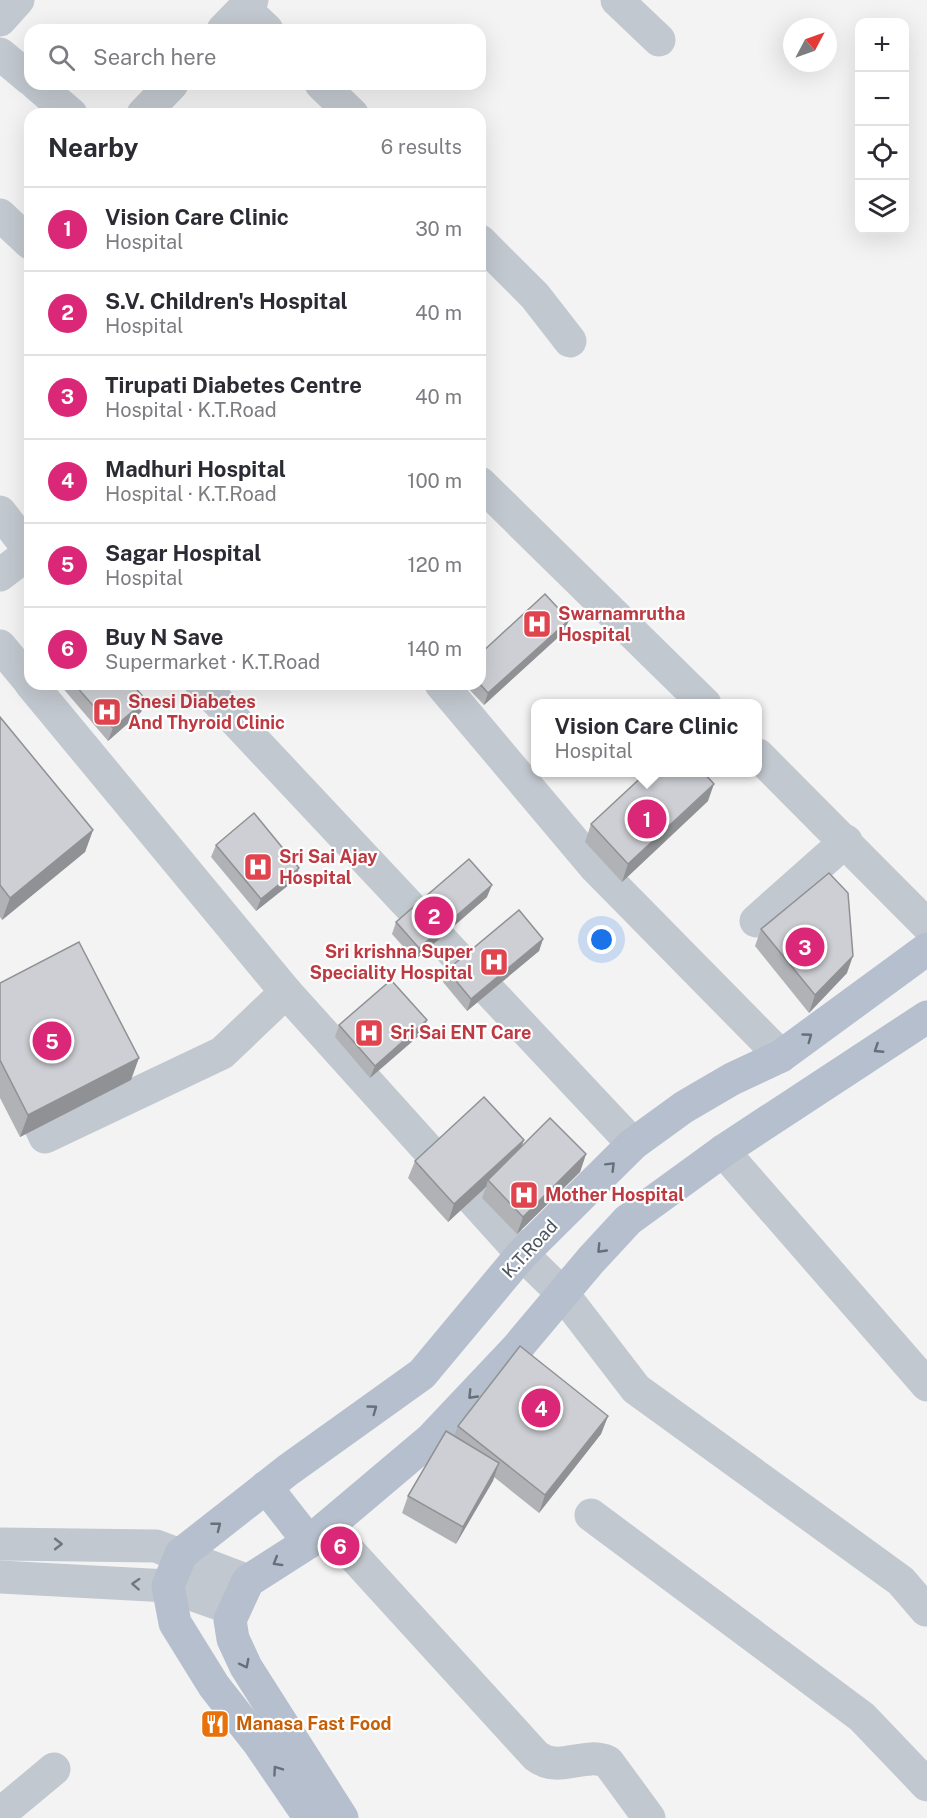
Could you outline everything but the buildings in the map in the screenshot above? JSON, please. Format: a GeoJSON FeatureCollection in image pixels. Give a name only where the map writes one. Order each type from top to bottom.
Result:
{"type":"FeatureCollection","features":[{"type":"Feature","properties":{"kind":"main road","name":"K.T.Road"},"geometry":{"type":"LineString","coordinates":[[168,1586],[181,1554],[266,1487],[422,1374],[522,1254],[633,1143],[684,1107],[732,1079],[781,1056],[927,949]]}},
{"type":"Feature","properties":{"kind":"main road"},"geometry":{"type":"LineString","coordinates":[[342,1818],[246,1667],[233,1639],[230,1620],[240,1595],[318,1535],[431,1438],[518,1348],[562,1294],[628,1221],[723,1151],[927,1017]]}},
{"type":"Feature","properties":{"kind":"main road"},"geometry":{"type":"LineString","coordinates":[[266,1487],[318,1535]]}},
{"type":"Feature","properties":{"kind":"main road"},"geometry":{"type":"LineString","coordinates":[[168,1586],[175,1623],[214,1686],[258,1742],[310,1818]]}},
{"type":"Feature","properties":{"kind":"street"},"geometry":{"type":"LineString","coordinates":[[0,20],[18,0]]}},
{"type":"Feature","properties":{"kind":"street"},"geometry":{"type":"LineString","coordinates":[[617,0],[659,40]]}},
{"type":"Feature","properties":{"kind":"street"},"geometry":{"type":"LineString","coordinates":[[0,54],[24,74]]}},
{"type":"Feature","properties":{"kind":"street"},"geometry":{"type":"LineString","coordinates":[[43,90],[64,108]]}},
{"type":"Feature","properties":{"kind":"street"},"geometry":{"type":"LineString","coordinates":[[149,108],[166,90]]}},
{"type":"Feature","properties":{"kind":"street"},"geometry":{"type":"LineString","coordinates":[[327,90],[346,108]]}},
{"type":"Feature","properties":{"kind":"street"},"geometry":{"type":"LineString","coordinates":[[0,215],[24,237]]}},
{"type":"Feature","properties":{"kind":"street"},"geometry":{"type":"LineString","coordinates":[[486,247],[535,296],[570,341]]}},
{"type":"Feature","properties":{"kind":"street"},"geometry":{"type":"LineString","coordinates":[[486,489],[700,699]]}},
{"type":"Feature","properties":{"kind":"street"},"geometry":{"type":"LineString","coordinates":[[0,512],[24,544]]}},
{"type":"Feature","properties":{"kind":"street"},"geometry":{"type":"LineString","coordinates":[[0,575],[24,557]]}},
{"type":"Feature","properties":{"kind":"street"},"geometry":{"type":"LineString","coordinates":[[0,646],[24,675]]}},
{"type":"Feature","properties":{"kind":"street"},"geometry":{"type":"LineString","coordinates":[[37,690],[285,992],[522,1254],[562,1294],[636,1389],[901,1581],[926,1610]]}},
{"type":"Feature","properties":{"kind":"street"},"geometry":{"type":"LineString","coordinates":[[207,690],[633,1143]]}},
{"type":"Feature","properties":{"kind":"street"},"geometry":{"type":"LineString","coordinates":[[446,690],[596,868],[781,1056]]}},
{"type":"Feature","properties":{"kind":"street"},"geometry":{"type":"LineString","coordinates":[[762,759],[927,925]]}},
{"type":"Feature","properties":{"kind":"street"},"geometry":{"type":"LineString","coordinates":[[756,921],[846,841]]}},
{"type":"Feature","properties":{"kind":"street"},"geometry":{"type":"LineString","coordinates":[[0,1038],[45,1137],[222,1053],[285,992]]}},
{"type":"Feature","properties":{"kind":"street"},"geometry":{"type":"LineString","coordinates":[[723,1151],[927,1385]]}},
{"type":"Feature","properties":{"kind":"street"},"geometry":{"type":"LineString","coordinates":[[591,1515],[862,1717],[927,1785]]}},
{"type":"Feature","properties":{"kind":"street"},"geometry":{"type":"LineString","coordinates":[[318,1535],[544,1763],[555,1765],[600,1759],[608,1762],[649,1818]]}},
{"type":"Feature","properties":{"kind":"street"},"geometry":{"type":"LineString","coordinates":[[0,1544],[156,1546],[181,1554],[240,1595]]}},
{"type":"Feature","properties":{"kind":"street"},"geometry":{"type":"LineString","coordinates":[[0,1577],[168,1586],[240,1595]]}},
{"type":"Feature","properties":{"kind":"street"},"geometry":{"type":"LineString","coordinates":[[0,1814],[54,1769]]}},
{"type":"Feature","properties":{"kind":"place","name":"Swarnamrutha Hospital"},"geometry":{"type":"Point","coordinates":[537,624]}},
{"type":"Feature","properties":{"kind":"place","name":"Snesi Diabetes And Thyroid Clinic"},"geometry":{"type":"Point","coordinates":[107,712]}},
{"type":"Feature","properties":{"kind":"place","name":"Vision Care Clinic"},"geometry":{"type":"Point","coordinates":[647,819]}},
{"type":"Feature","properties":{"kind":"place","name":"Sri Sai Ajay Hospital"},"geometry":{"type":"Point","coordinates":[258,867]}},
{"type":"Feature","properties":{"kind":"place","name":"S.V. Children's Hospital"},"geometry":{"type":"Point","coordinates":[434,916]}},
{"type":"Feature","properties":{"kind":"place","name":"Tirupati Diabetes Centre"},"geometry":{"type":"Point","coordinates":[805,947]}},
{"type":"Feature","properties":{"kind":"place","name":"Sri krishna Super Speciality Hospital"},"geometry":{"type":"Point","coordinates":[494,962]}},
{"type":"Feature","properties":{"kind":"place","name":"Sri Sai ENT Care"},"geometry":{"type":"Point","coordinates":[369,1033]}},
{"type":"Feature","properties":{"kind":"place","name":"Sagar Hospital"},"geometry":{"type":"Point","coordinates":[52,1041]}},
{"type":"Feature","properties":{"kind":"place","name":"Mother Hospital"},"geometry":{"type":"Point","coordinates":[524,1195]}},
{"type":"Feature","properties":{"kind":"place","name":"Madhuri Hospital"},"geometry":{"type":"Point","coordinates":[541,1408]}},
{"type":"Feature","properties":{"kind":"place","name":"Buy N Save"},"geometry":{"type":"Point","coordinates":[340,1546]}},
{"type":"Feature","properties":{"kind":"place","name":"Manasa Fast Food"},"geometry":{"type":"Point","coordinates":[215,1724]}}]}
